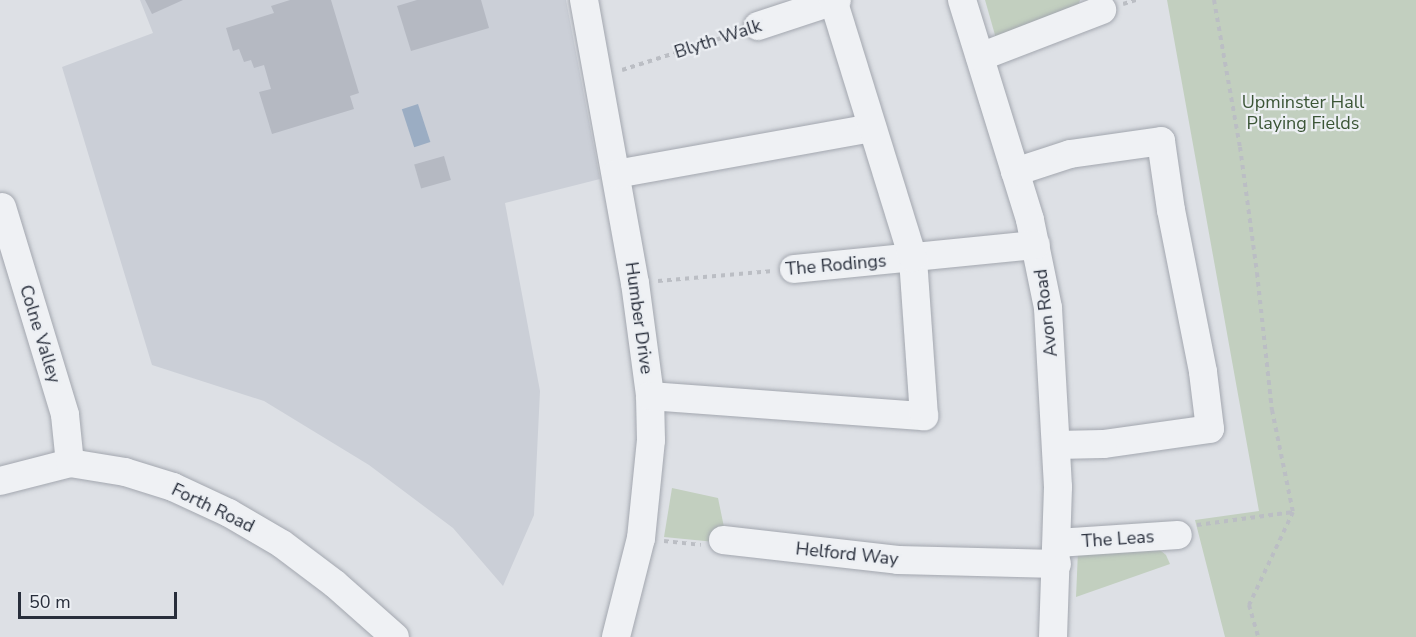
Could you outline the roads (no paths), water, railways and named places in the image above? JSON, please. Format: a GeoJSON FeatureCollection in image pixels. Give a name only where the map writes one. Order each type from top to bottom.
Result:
{"type":"FeatureCollection","features":[{"type":"Feature","properties":{"kind":"street","name":"Humber Drive"},"geometry":{"type":"LineString","coordinates":[[584,0],[635,283],[650,396],[651,441],[641,538],[616,637]]}},
{"type":"Feature","properties":{"kind":"street"},"geometry":{"type":"LineString","coordinates":[[650,396],[924,416],[913,258],[834,0]]}},
{"type":"Feature","properties":{"kind":"street","name":"Blyth Walk"},"geometry":{"type":"LineString","coordinates":[[758,26],[834,0]]}},
{"type":"Feature","properties":{"kind":"street","name":"Avon Road"},"geometry":{"type":"LineString","coordinates":[[962,0],[1036,244],[1048,308],[1056,445],[1057,554],[1053,637]]}},
{"type":"Feature","properties":{"kind":"street"},"geometry":{"type":"LineString","coordinates":[[980,57],[1102,10]]}},
{"type":"Feature","properties":{"kind":"street"},"geometry":{"type":"LineString","coordinates":[[616,174],[872,128]]}},
{"type":"Feature","properties":{"kind":"street"},"geometry":{"type":"LineString","coordinates":[[1015,172],[1080,152],[1161,141],[1171,210],[1203,372],[1210,429],[1103,444],[1056,445]]}},
{"type":"Feature","properties":{"kind":"street","name":"Colne Valley"},"geometry":{"type":"LineString","coordinates":[[3,207],[65,415],[70,463]]}},
{"type":"Feature","properties":{"kind":"street","name":"The Rodings"},"geometry":{"type":"LineString","coordinates":[[794,269],[1036,244]]}},
{"type":"Feature","properties":{"kind":"street","name":"Forth Road"},"geometry":{"type":"LineString","coordinates":[[0,481],[70,463],[125,472],[173,487],[229,513],[282,544],[335,584],[387,634]]}},
{"type":"Feature","properties":{"kind":"street","name":"The Leas"},"geometry":{"type":"LineString","coordinates":[[1057,554],[1178,535]]}},
{"type":"Feature","properties":{"kind":"street","name":"Helford Way"},"geometry":{"type":"LineString","coordinates":[[723,540],[898,560],[1057,554]]}},
{"type":"Feature","properties":{"kind":"water"},"geometry":{"type":"Polygon","coordinates":[[[418,104],[430,142],[414,147],[402,109],[418,104]]]}},
{"type":"Feature","properties":{"kind":"park label","name":"Upminster Hall Playing Fields"},"geometry":{"type":"Point","coordinates":[1303,113]}}]}
